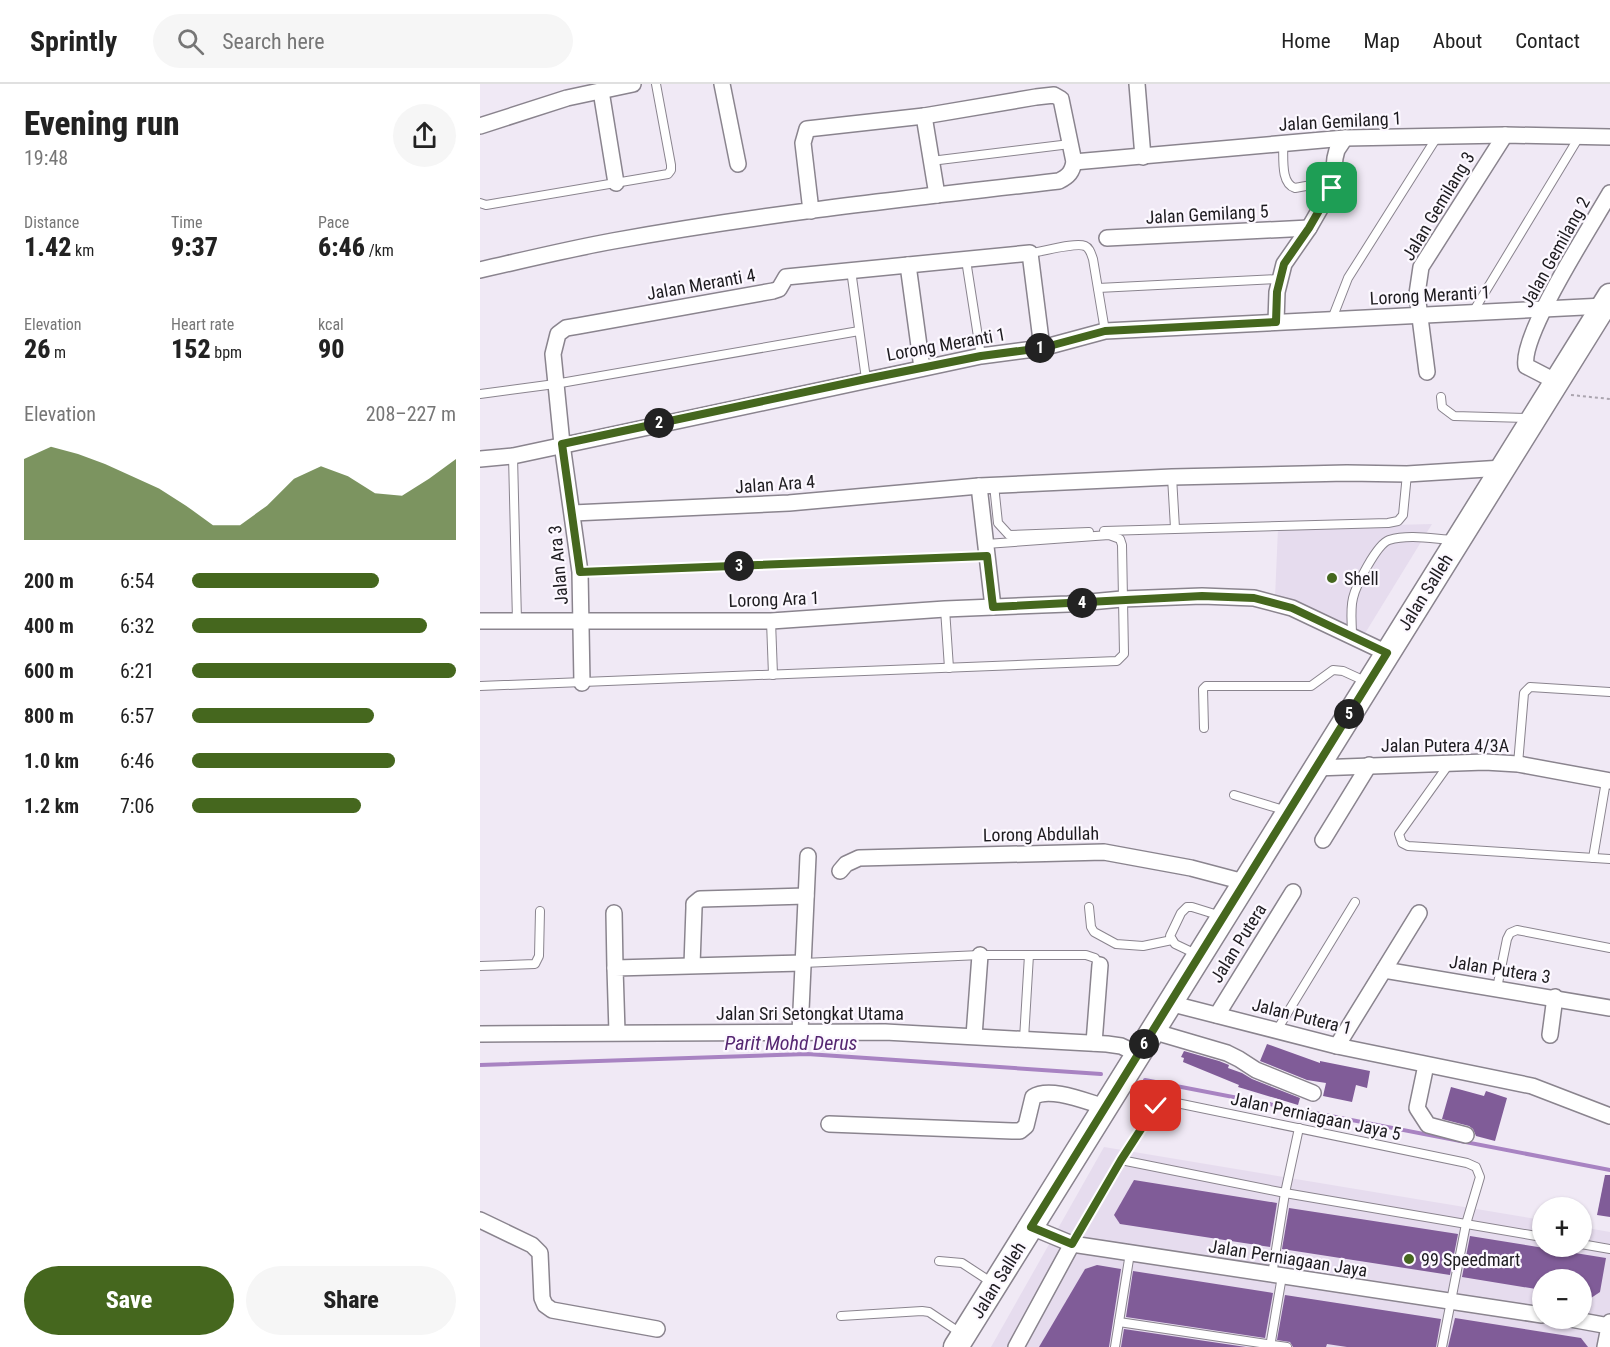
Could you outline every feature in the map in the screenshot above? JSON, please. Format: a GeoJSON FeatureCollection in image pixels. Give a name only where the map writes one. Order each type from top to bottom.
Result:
{"type":"FeatureCollection","features":[{"type":"Feature","properties":{"kind":"main road","name":"Jalan Salleh"},"geometry":{"type":"LineString","coordinates":[[960,1341],[1607,301]]}},
{"type":"Feature","properties":{"kind":"street"},"geometry":{"type":"LineString","coordinates":[[480,126],[566,91],[601,91],[633,84]]}},
{"type":"Feature","properties":{"kind":"street"},"geometry":{"type":"LineString","coordinates":[[723,84],[738,164]]}},
{"type":"Feature","properties":{"kind":"street"},"geometry":{"type":"LineString","coordinates":[[1137,84],[1143,157]]}},
{"type":"Feature","properties":{"kind":"street"},"geometry":{"type":"LineString","coordinates":[[601,91],[616,183]]}},
{"type":"Feature","properties":{"kind":"street"},"geometry":{"type":"LineString","coordinates":[[480,270],[612,241],[811,211],[1059,181],[1072,171],[1074,162],[1061,99],[1054,95],[1036,97],[924,116],[807,129],[803,143],[811,211]]}},
{"type":"Feature","properties":{"kind":"street"},"geometry":{"type":"LineString","coordinates":[[924,116],[937,195]]}},
{"type":"Feature","properties":{"kind":"street","name":"Jalan Gemilang 1"},"geometry":{"type":"LineString","coordinates":[[1074,162],[1345,138],[1505,135],[1610,137]]}},
{"type":"Feature","properties":{"kind":"street","name":"Jalan Gemilang 3"},"geometry":{"type":"LineString","coordinates":[[1427,372],[1416,287],[1421,267],[1505,135]]}},
{"type":"Feature","properties":{"kind":"street"},"geometry":{"type":"LineString","coordinates":[[1276,322],[1279,279],[1284,264],[1309,228],[1332,188],[1337,150],[1345,138]]}},
{"type":"Feature","properties":{"kind":"street","name":"Jalan Gemilang 2"},"geometry":{"type":"LineString","coordinates":[[1554,386],[1526,366],[1526,355],[1542,309],[1610,193]]}},
{"type":"Feature","properties":{"kind":"street","name":"Jalan Gemilang 5"},"geometry":{"type":"LineString","coordinates":[[1107,238],[1309,228]]}},
{"type":"Feature","properties":{"kind":"street"},"geometry":{"type":"LineString","coordinates":[[1030,254],[1042,348]]}},
{"type":"Feature","properties":{"kind":"street","name":"Jalan Meranti 4"},"geometry":{"type":"LineString","coordinates":[[562,444],[553,354],[558,334],[566,328],[773,291],[779,289],[786,277],[1030,254]]}},
{"type":"Feature","properties":{"kind":"street"},"geometry":{"type":"LineString","coordinates":[[908,265],[922,368]]}},
{"type":"Feature","properties":{"kind":"street","name":"Lorong Meranti 1"},"geometry":{"type":"LineString","coordinates":[[480,459],[513,456],[981,356],[1042,348],[1105,331],[1542,309],[1607,301]]}},
{"type":"Feature","properties":{"kind":"street","name":"Jalan Ara 3"},"geometry":{"type":"LineString","coordinates":[[562,444],[580,572],[582,683]]}},
{"type":"Feature","properties":{"kind":"street","name":"Jalan Ara 4"},"geometry":{"type":"LineString","coordinates":[[573,513],[789,504],[986,486],[1172,477],[1407,474],[1503,468]]}},
{"type":"Feature","properties":{"kind":"street"},"geometry":{"type":"LineString","coordinates":[[986,486],[987,550],[993,607]]}},
{"type":"Feature","properties":{"kind":"street","name":"Lorong Ara 1"},"geometry":{"type":"LineString","coordinates":[[480,621],[771,621],[945,609],[1202,596],[1254,598],[1292,608],[1387,653]]}},
{"type":"Feature","properties":{"kind":"street","name":"Jalan Putera 4/3A"},"geometry":{"type":"LineString","coordinates":[[1315,768],[1485,762],[1518,764],[1608,781]]}},
{"type":"Feature","properties":{"kind":"street"},"geometry":{"type":"LineString","coordinates":[[1323,840],[1369,765]]}},
{"type":"Feature","properties":{"kind":"street","name":"Lorong Abdullah"},"geometry":{"type":"LineString","coordinates":[[840,872],[846,864],[859,858],[1104,852],[1191,868],[1244,882]]}},
{"type":"Feature","properties":{"kind":"street"},"geometry":{"type":"LineString","coordinates":[[800,1032],[808,856]]}},
{"type":"Feature","properties":{"kind":"street","name":"Jalan Putera"},"geometry":{"type":"LineString","coordinates":[[1217,1015],[1293,892]]}},
{"type":"Feature","properties":{"kind":"street"},"geometry":{"type":"LineString","coordinates":[[692,965],[696,901],[806,897]]}},
{"type":"Feature","properties":{"kind":"street"},"geometry":{"type":"LineString","coordinates":[[614,913],[617,1032]]}},
{"type":"Feature","properties":{"kind":"street"},"geometry":{"type":"LineString","coordinates":[[1337,1046],[1419,913]]}},
{"type":"Feature","properties":{"kind":"street"},"geometry":{"type":"LineString","coordinates":[[974,1036],[980,955]]}},
{"type":"Feature","properties":{"kind":"street"},"geometry":{"type":"LineString","coordinates":[[615,968],[803,963]]}},
{"type":"Feature","properties":{"kind":"street"},"geometry":{"type":"LineString","coordinates":[[1094,1043],[1100,966]]}},
{"type":"Feature","properties":{"kind":"street","name":"Jalan Putera 3"},"geometry":{"type":"LineString","coordinates":[[1384,970],[1610,1008]]}},
{"type":"Feature","properties":{"kind":"street"},"geometry":{"type":"LineString","coordinates":[[1550,1035],[1556,998]]}},
{"type":"Feature","properties":{"kind":"street","name":"Jalan Putera 1"},"geometry":{"type":"LineString","coordinates":[[1169,1003],[1337,1046],[1532,1086],[1610,1116]]}},
{"type":"Feature","properties":{"kind":"street"},"geometry":{"type":"LineString","coordinates":[[1152,1031],[1227,1053],[1256,1070],[1313,1093]]}},
{"type":"Feature","properties":{"kind":"street","name":"Jalan Sri Setongkat Utama"},"geometry":{"type":"LineString","coordinates":[[480,1034],[885,1032],[1094,1043],[1121,1046],[1138,1054]]}},
{"type":"Feature","properties":{"kind":"street"},"geometry":{"type":"LineString","coordinates":[[1426,1065],[1417,1108],[1428,1125],[1466,1135]]}},
{"type":"Feature","properties":{"kind":"street"},"geometry":{"type":"LineString","coordinates":[[829,1124],[1020,1131],[1026,1126],[1033,1097],[1038,1094],[1055,1093],[1105,1107]]}},
{"type":"Feature","properties":{"kind":"street"},"geometry":{"type":"LineString","coordinates":[[480,1220],[532,1245],[540,1253],[542,1298],[545,1305],[552,1310],[657,1329]]}},
{"type":"Feature","properties":{"kind":"street","name":"Jalan Perniagaan Jaya"},"geometry":{"type":"LineString","coordinates":[[1031,1227],[1072,1244],[1532,1314]]}},
{"type":"Feature","properties":{"kind":"street"},"geometry":{"type":"LineString","coordinates":[[1016,1347],[1072,1244]]}},
{"type":"Feature","properties":{"kind":"street"},"geometry":{"type":"LineString","coordinates":[[1592,1322],[1610,1324],[1605,1347]]}},
{"type":"Feature","properties":{"kind":"lane"},"geometry":{"type":"LineString","coordinates":[[480,203],[486,205],[668,174],[671,170],[656,84]]}},
{"type":"Feature","properties":{"kind":"lane"},"geometry":{"type":"LineString","coordinates":[[1332,319],[1348,278],[1438,136]]}},
{"type":"Feature","properties":{"kind":"lane"},"geometry":{"type":"LineString","coordinates":[[1473,312],[1579,137]]}},
{"type":"Feature","properties":{"kind":"lane"},"geometry":{"type":"LineString","coordinates":[[931,161],[1070,144]]}},
{"type":"Feature","properties":{"kind":"lane"},"geometry":{"type":"LineString","coordinates":[[1283,144],[1286,182],[1290,187],[1334,181]]}},
{"type":"Feature","properties":{"kind":"lane"},"geometry":{"type":"LineString","coordinates":[[1030,254],[1074,246],[1085,246],[1089,249],[1093,259],[1105,331]]}},
{"type":"Feature","properties":{"kind":"lane"},"geometry":{"type":"LineString","coordinates":[[966,260],[981,356]]}},
{"type":"Feature","properties":{"kind":"lane"},"geometry":{"type":"LineString","coordinates":[[851,270],[866,379]]}},
{"type":"Feature","properties":{"kind":"lane"},"geometry":{"type":"LineString","coordinates":[[1098,288],[1279,279]]}},
{"type":"Feature","properties":{"kind":"lane"},"geometry":{"type":"LineString","coordinates":[[480,394],[555,384],[859,331]]}},
{"type":"Feature","properties":{"kind":"lane"},"geometry":{"type":"LineString","coordinates":[[1442,397],[1442,407],[1454,416],[1533,418]]}},
{"type":"Feature","properties":{"kind":"lane"},"geometry":{"type":"LineString","coordinates":[[513,456],[517,621]]}},
{"type":"Feature","properties":{"kind":"lane"},"geometry":{"type":"LineString","coordinates":[[986,486],[1000,528],[1009,536],[1175,528],[1388,523],[1398,521],[1403,514],[1407,474]]}},
{"type":"Feature","properties":{"kind":"lane"},"geometry":{"type":"LineString","coordinates":[[1172,477],[1175,528]]}},
{"type":"Feature","properties":{"kind":"lane"},"geometry":{"type":"LineString","coordinates":[[480,686],[1118,661],[1125,650],[1122,545],[1120,539],[1115,536],[987,550],[580,572]]}},
{"type":"Feature","properties":{"kind":"lane"},"geometry":{"type":"LineString","coordinates":[[1352,635],[1351,609],[1355,590],[1379,548],[1386,541],[1404,538],[1458,540]]}},
{"type":"Feature","properties":{"kind":"lane"},"geometry":{"type":"LineString","coordinates":[[945,609],[949,668]]}},
{"type":"Feature","properties":{"kind":"lane"},"geometry":{"type":"LineString","coordinates":[[771,621],[773,675]]}},
{"type":"Feature","properties":{"kind":"lane"},"geometry":{"type":"LineString","coordinates":[[1204,728],[1203,689],[1206,686],[1311,686],[1333,670],[1343,671],[1369,682]]}},
{"type":"Feature","properties":{"kind":"lane"},"geometry":{"type":"LineString","coordinates":[[1518,764],[1524,693],[1530,687],[1610,692]]}},
{"type":"Feature","properties":{"kind":"lane"},"geometry":{"type":"LineString","coordinates":[[1449,763],[1400,834],[1402,843],[1408,846],[1610,859]]}},
{"type":"Feature","properties":{"kind":"lane"},"geometry":{"type":"LineString","coordinates":[[1593,858],[1608,781]]}},
{"type":"Feature","properties":{"kind":"lane"},"geometry":{"type":"LineString","coordinates":[[1234,795],[1288,812]]}},
{"type":"Feature","properties":{"kind":"lane"},"geometry":{"type":"LineString","coordinates":[[1277,1030],[1355,903]]}},
{"type":"Feature","properties":{"kind":"lane"},"geometry":{"type":"LineString","coordinates":[[1089,907],[1091,927],[1094,932],[1116,944],[1143,946],[1172,940]]}},
{"type":"Feature","properties":{"kind":"lane"},"geometry":{"type":"LineString","coordinates":[[1199,955],[1175,944],[1172,940],[1171,932],[1180,913],[1187,907],[1192,907],[1223,916]]}},
{"type":"Feature","properties":{"kind":"lane"},"geometry":{"type":"LineString","coordinates":[[480,966],[535,964],[539,956],[540,911]]}},
{"type":"Feature","properties":{"kind":"lane"},"geometry":{"type":"LineString","coordinates":[[1497,988],[1507,939],[1510,933],[1517,930],[1610,948]]}},
{"type":"Feature","properties":{"kind":"lane"},"geometry":{"type":"LineString","coordinates":[[803,963],[980,955],[1086,955],[1095,958],[1100,966]]}},
{"type":"Feature","properties":{"kind":"lane"},"geometry":{"type":"LineString","coordinates":[[1024,1039],[1029,955]]}},
{"type":"Feature","properties":{"kind":"lane","name":"Jalan Perniagaan Jaya 5"},"geometry":{"type":"LineString","coordinates":[[1072,1244],[1121,1160],[1156,1106],[1167,1101],[1467,1163],[1476,1167],[1480,1177],[1466,1224]]}},
{"type":"Feature","properties":{"kind":"lane"},"geometry":{"type":"LineString","coordinates":[[1270,1346],[1285,1193],[1299,1128]]}},
{"type":"Feature","properties":{"kind":"lane"},"geometry":{"type":"LineString","coordinates":[[1121,1160],[1285,1193],[1532,1235]]}},
{"type":"Feature","properties":{"kind":"lane"},"geometry":{"type":"LineString","coordinates":[[1442,1347],[1466,1224]]}},
{"type":"Feature","properties":{"kind":"lane"},"geometry":{"type":"LineString","coordinates":[[1592,1246],[1610,1249]]}},
{"type":"Feature","properties":{"kind":"lane"},"geometry":{"type":"LineString","coordinates":[[1115,1347],[1130,1253]]}},
{"type":"Feature","properties":{"kind":"lane"},"geometry":{"type":"LineString","coordinates":[[939,1261],[963,1263],[994,1285]]}},
{"type":"Feature","properties":{"kind":"lane"},"geometry":{"type":"LineString","coordinates":[[841,1316],[929,1312],[960,1341]]}},
{"type":"Feature","properties":{"kind":"lane"},"geometry":{"type":"LineString","coordinates":[[1119,1322],[1287,1347]]}},
{"type":"Feature","properties":{"kind":"path"},"geometry":{"type":"LineString","coordinates":[[1554,386],[1577,396],[1610,399]]}},
{"type":"Feature","properties":{"kind":"shaded area"},"geometry":{"type":"Polygon","coordinates":[[[1432,524],[1364,635],[1275,598],[1278,528],[1432,524]]]}},
{"type":"Feature","properties":{"kind":"shaded area"},"geometry":{"type":"Polygon","coordinates":[[[1104,1147],[1532,1218],[1532,1257],[1592,1257],[1592,1229],[1610,1232],[1610,1347],[991,1347],[1104,1147]]]}},
{"type":"Feature","properties":{"kind":"building"},"geometry":{"type":"Polygon","coordinates":[[[1267,1044],[1320,1063],[1320,1061],[1370,1071],[1367,1088],[1356,1085],[1352,1102],[1323,1096],[1326,1083],[1307,1080],[1260,1061],[1267,1044]]]}},
{"type":"Feature","properties":{"kind":"building"},"geometry":{"type":"Polygon","coordinates":[[[1184,1051],[1229,1065],[1228,1068],[1300,1098],[1298,1105],[1238,1087],[1239,1085],[1183,1062],[1184,1058],[1181,1057],[1184,1051]]]}},
{"type":"Feature","properties":{"kind":"building"},"geometry":{"type":"Polygon","coordinates":[[[1451,1087],[1484,1096],[1486,1091],[1507,1098],[1495,1141],[1476,1136],[1469,1126],[1442,1119],[1451,1087]]]}},
{"type":"Feature","properties":{"kind":"building"},"geometry":{"type":"Polygon","coordinates":[[[1605,1175],[1610,1175],[1610,1217],[1597,1215],[1605,1175]]]}},
{"type":"Feature","properties":{"kind":"building"},"geometry":{"type":"Polygon","coordinates":[[[1134,1180],[1277,1203],[1270,1247],[1120,1224],[1114,1215],[1134,1180]]]}},
{"type":"Feature","properties":{"kind":"building"},"geometry":{"type":"Polygon","coordinates":[[[1289,1208],[1458,1234],[1450,1275],[1282,1249],[1289,1208]]]}},
{"type":"Feature","properties":{"kind":"building"},"geometry":{"type":"Polygon","coordinates":[[[1470,1236],[1532,1246],[1532,1257],[1592,1256],[1606,1258],[1600,1292],[1592,1297],[1592,1269],[1532,1269],[1532,1288],[1462,1277],[1470,1236]]]}},
{"type":"Feature","properties":{"kind":"building"},"geometry":{"type":"Polygon","coordinates":[[[1097,1265],[1121,1269],[1109,1347],[1039,1347],[1085,1269],[1097,1265]]]}},
{"type":"Feature","properties":{"kind":"building"},"geometry":{"type":"Polygon","coordinates":[[[1133,1271],[1273,1293],[1265,1338],[1126,1317],[1133,1271]]]}},
{"type":"Feature","properties":{"kind":"building"},"geometry":{"type":"Polygon","coordinates":[[[1285,1295],[1441,1319],[1436,1347],[1347,1347],[1327,1344],[1326,1347],[1293,1347],[1290,1342],[1277,1340],[1285,1295]]]}},
{"type":"Feature","properties":{"kind":"building"},"geometry":{"type":"Polygon","coordinates":[[[1455,1318],[1581,1338],[1588,1347],[1448,1347],[1455,1318]]]}},
{"type":"Feature","properties":{"kind":"building"},"geometry":{"type":"Polygon","coordinates":[[[1124,1329],[1246,1347],[1121,1347],[1124,1329]]]}},
{"type":"Feature","properties":{"kind":"waterway","name":"Parit Mohd Derus"},"geometry":{"type":"LineString","coordinates":[[480,1065],[807,1054],[1101,1074]]}},
{"type":"Feature","properties":{"kind":"waterway"},"geometry":{"type":"LineString","coordinates":[[1145,1080],[1610,1170]]}},
{"type":"Feature","properties":{"kind":"place","name":"Shell"},"geometry":{"type":"Point","coordinates":[1332,578]}},
{"type":"Feature","properties":{"kind":"place","name":"99 Speedmart"},"geometry":{"type":"Point","coordinates":[1409,1259]}},
{"type":"Feature","properties":{"kind":"route"},"geometry":{"type":"LineString","coordinates":[[1156,1106],[1121,1160],[1072,1244],[1031,1227],[1387,653],[1292,608],[1254,598],[1202,596],[993,607],[987,556],[580,572],[562,444],[981,356],[1042,348],[1105,331],[1276,322],[1277,292],[1284,264],[1309,228],[1332,188]]}}]}
